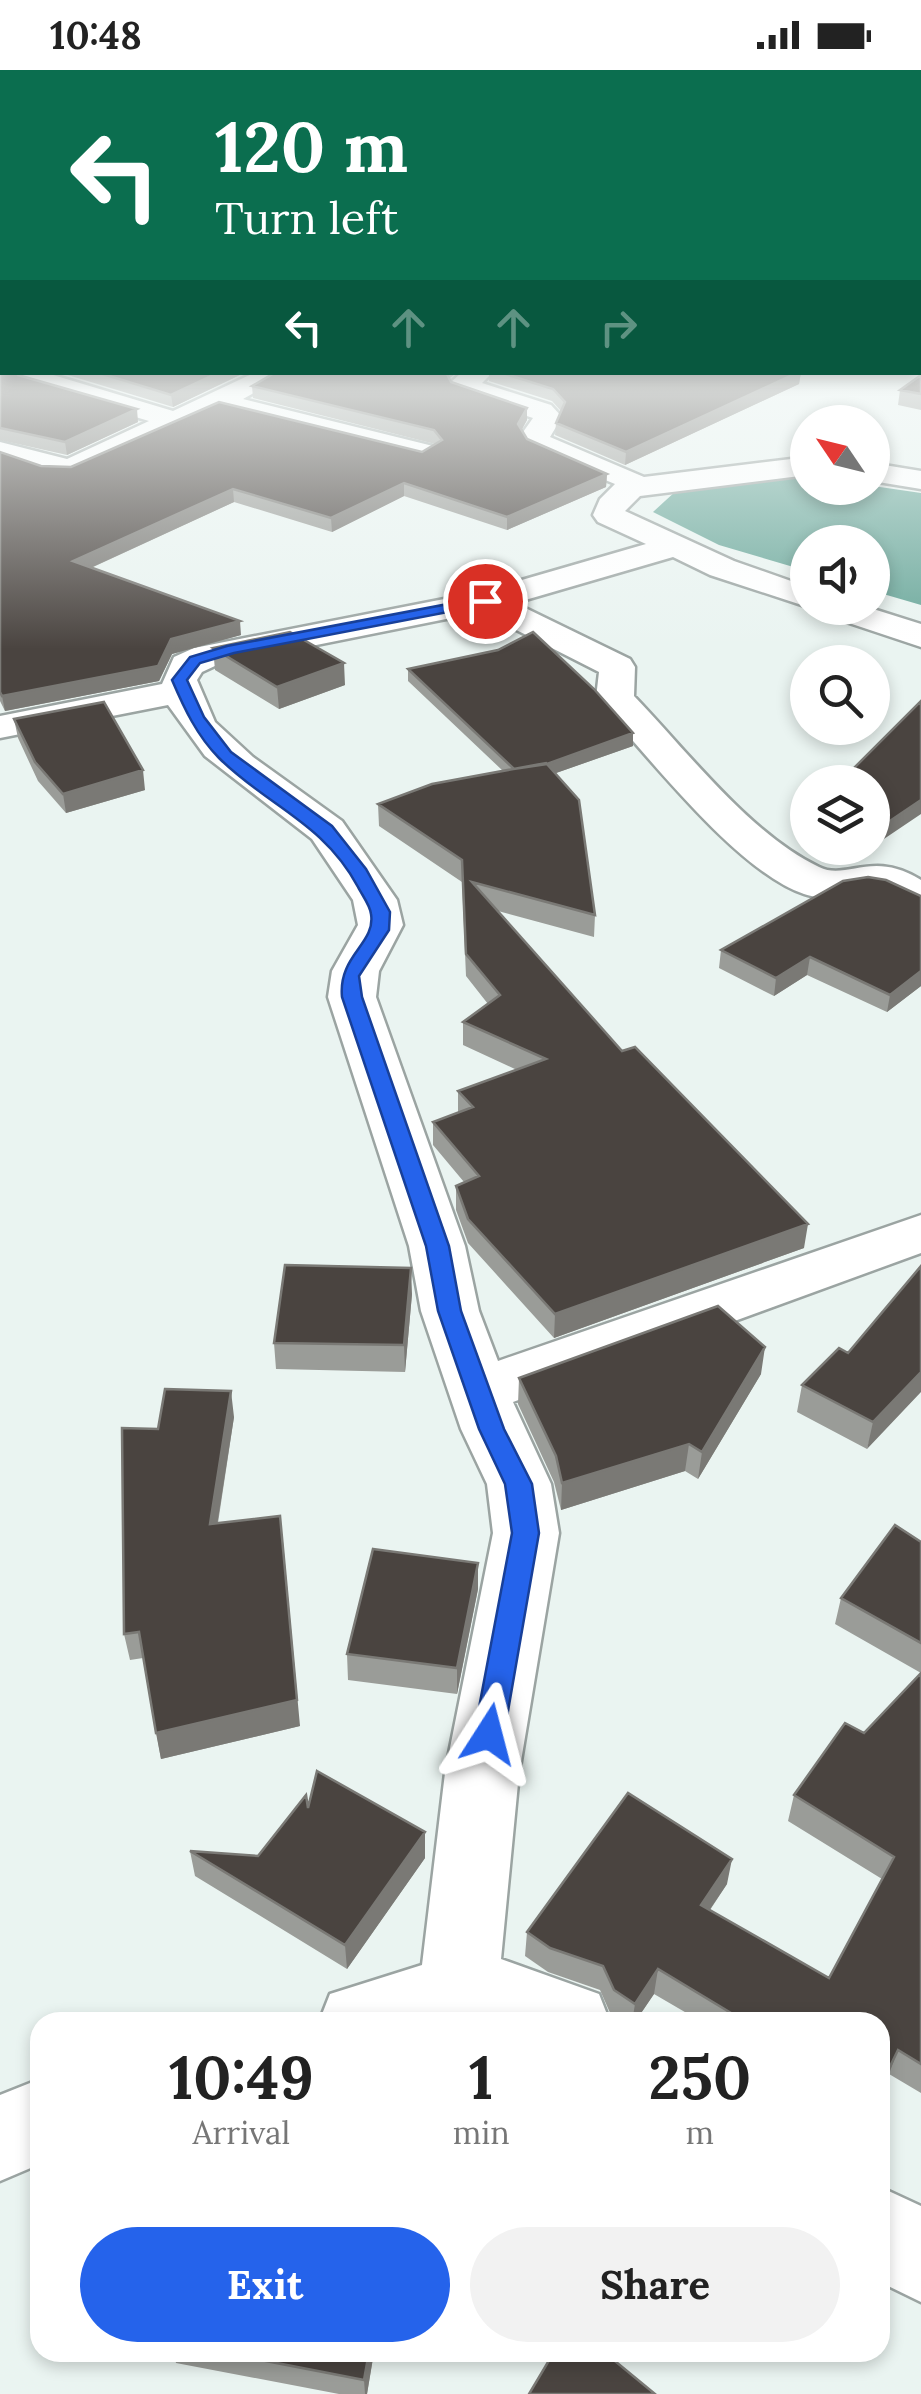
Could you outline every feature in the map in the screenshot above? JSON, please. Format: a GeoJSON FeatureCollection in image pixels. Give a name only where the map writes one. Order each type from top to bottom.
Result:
{"type":"FeatureCollection","features":[{"type":"Feature","properties":{"kind":"street"},"geometry":{"type":"LineString","coordinates":[[0,451],[44,466],[72,468],[150,431]]}},
{"type":"Feature","properties":{"kind":"street"},"geometry":{"type":"LineString","coordinates":[[342,431],[423,452]]}},
{"type":"Feature","properties":{"kind":"street"},"geometry":{"type":"LineString","coordinates":[[539,431],[535,435],[538,442],[631,480],[630,489]]}},
{"type":"Feature","properties":{"kind":"street"},"geometry":{"type":"LineString","coordinates":[[790,468],[694,476],[630,489],[611,506],[609,516],[672,546],[790,591]]}},
{"type":"Feature","properties":{"kind":"street"},"geometry":{"type":"LineString","coordinates":[[890,475],[921,480]]}},
{"type":"Feature","properties":{"kind":"street"},"geometry":{"type":"LineString","coordinates":[[458,1995],[482,1773],[526,1533],[518,1484],[492,1429],[450,1311],[438,1246],[352,997],[350,976],[380,930],[380,912],[357,869],[326,830],[225,755],[181,691],[181,673],[206,656],[485,601],[672,546]]}},
{"type":"Feature","properties":{"kind":"street"},"geometry":{"type":"LineString","coordinates":[[485,601],[617,667],[615,698],[762,851],[816,884],[885,876],[921,899]]}},
{"type":"Feature","properties":{"kind":"street"},"geometry":{"type":"LineString","coordinates":[[888,625],[921,636]]}},
{"type":"Feature","properties":{"kind":"street"},"geometry":{"type":"LineString","coordinates":[[0,727],[181,691]]}},
{"type":"Feature","properties":{"kind":"street"},"geometry":{"type":"LineString","coordinates":[[481,1390],[921,1233]]}},
{"type":"Feature","properties":{"kind":"street"},"geometry":{"type":"LineString","coordinates":[[396,2012],[458,1995],[507,1999],[543,2012]]}},
{"type":"Feature","properties":{"kind":"street"},"geometry":{"type":"LineString","coordinates":[[0,2138],[30,2126]]}},
{"type":"Feature","properties":{"kind":"street"},"geometry":{"type":"LineString","coordinates":[[890,2237],[921,2257]]}},
{"type":"Feature","properties":{"kind":"shaded area"},"geometry":{"type":"Polygon","coordinates":[[[761,473],[790,477],[790,505],[890,505],[890,488],[921,493],[921,605],[890,596],[890,525],[790,525],[790,566],[719,545],[653,512],[677,490],[761,473]]]}},
{"type":"Feature","properties":{"kind":"building"},"geometry":{"type":"Polygon","coordinates":[[[16,431],[88,431],[65,442],[16,431]]]}},
{"type":"Feature","properties":{"kind":"building"},"geometry":{"type":"Polygon","coordinates":[[[152,431],[339,431],[422,452],[442,440],[435,431],[522,431],[527,439],[607,474],[507,517],[404,483],[331,518],[233,489],[73,561],[240,621],[171,639],[158,666],[2,696],[0,452],[41,466],[71,467],[152,431]]]}},
{"type":"Feature","properties":{"kind":"building"},"geometry":{"type":"Polygon","coordinates":[[[576,431],[670,431],[626,452],[576,431]]]}},
{"type":"Feature","properties":{"kind":"building"},"geometry":{"type":"Polygon","coordinates":[[[290,632],[344,663],[277,687],[213,648],[290,632]]]}},
{"type":"Feature","properties":{"kind":"building"},"geometry":{"type":"Polygon","coordinates":[[[533,632],[594,689],[633,733],[547,764],[514,769],[408,669],[498,650],[533,632]]]}},
{"type":"Feature","properties":{"kind":"building"},"geometry":{"type":"Polygon","coordinates":[[[921,701],[921,800],[890,821],[890,765],[857,765],[877,745],[890,745],[890,732],[921,701]]]}},
{"type":"Feature","properties":{"kind":"building"},"geometry":{"type":"Polygon","coordinates":[[[104,702],[143,770],[63,794],[35,762],[14,719],[104,702]]]}},
{"type":"Feature","properties":{"kind":"building"},"geometry":{"type":"Polygon","coordinates":[[[546,763],[579,800],[595,915],[472,882],[622,1051],[635,1047],[808,1224],[555,1314],[468,1219],[456,1186],[479,1176],[433,1122],[473,1107],[458,1091],[546,1059],[463,1022],[500,995],[466,954],[462,860],[378,804],[432,784],[546,763]]]}},
{"type":"Feature","properties":{"kind":"building"},"geometry":{"type":"Polygon","coordinates":[[[868,877],[886,880],[921,896],[921,971],[890,995],[810,957],[776,978],[721,950],[843,881],[868,877]]]}},
{"type":"Feature","properties":{"kind":"building"},"geometry":{"type":"Polygon","coordinates":[[[285,1265],[411,1268],[404,1345],[274,1343],[285,1265]]]}},
{"type":"Feature","properties":{"kind":"building"},"geometry":{"type":"Polygon","coordinates":[[[921,1266],[921,1372],[873,1422],[802,1385],[839,1348],[848,1353],[921,1266]]]}},
{"type":"Feature","properties":{"kind":"building"},"geometry":{"type":"Polygon","coordinates":[[[718,1306],[765,1347],[702,1452],[689,1444],[562,1483],[556,1456],[519,1378],[718,1306]]]}},
{"type":"Feature","properties":{"kind":"building"},"geometry":{"type":"Polygon","coordinates":[[[165,1389],[231,1391],[210,1524],[280,1516],[297,1700],[156,1733],[139,1632],[124,1634],[122,1428],[158,1429],[165,1389]]]}},
{"type":"Feature","properties":{"kind":"building"},"geometry":{"type":"Polygon","coordinates":[[[895,1525],[921,1542],[921,1643],[841,1598],[895,1525]]]}},
{"type":"Feature","properties":{"kind":"building"},"geometry":{"type":"Polygon","coordinates":[[[373,1549],[478,1563],[457,1668],[347,1654],[373,1549]]]}},
{"type":"Feature","properties":{"kind":"building"},"geometry":{"type":"Polygon","coordinates":[[[921,1673],[921,2064],[898,2050],[890,2066],[890,2012],[729,2012],[658,1969],[635,2004],[614,1990],[603,1966],[550,1948],[527,1932],[628,1793],[732,1859],[701,1905],[829,1978],[894,1857],[794,1795],[845,1723],[864,1733],[921,1673]]]}},
{"type":"Feature","properties":{"kind":"building"},"geometry":{"type":"Polygon","coordinates":[[[317,1771],[425,1832],[345,1945],[190,1851],[258,1856],[306,1795],[308,1808],[317,1771]]]}},
{"type":"Feature","properties":{"kind":"building"},"geometry":{"type":"Polygon","coordinates":[[[271,2362],[367,2362],[364,2380],[271,2362]]]}},
{"type":"Feature","properties":{"kind":"building"},"geometry":{"type":"Polygon","coordinates":[[[548,2362],[616,2362],[655,2394],[529,2394],[548,2362]]]}},
{"type":"Feature","properties":{"kind":"route"},"geometry":{"type":"LineString","coordinates":[[485,601],[232,649],[187,664],[179,680],[196,718],[225,755],[326,830],[357,869],[380,912],[380,930],[350,976],[352,997],[438,1246],[450,1311],[492,1429],[518,1484],[526,1533],[489,1734]]}}]}
